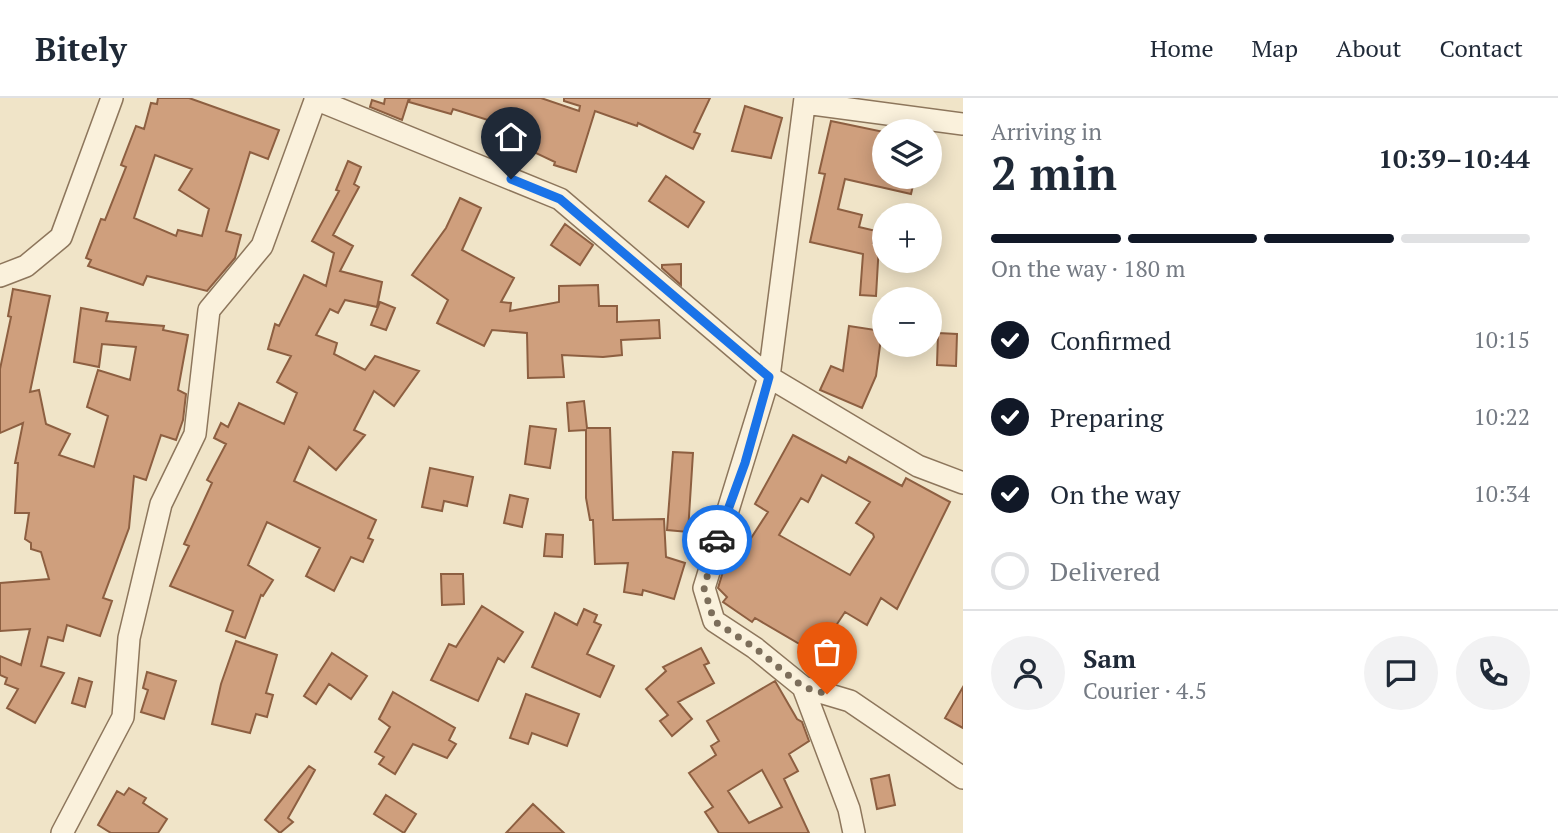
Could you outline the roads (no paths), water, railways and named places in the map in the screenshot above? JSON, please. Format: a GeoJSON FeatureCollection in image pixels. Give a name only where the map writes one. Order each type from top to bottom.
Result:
{"type":"FeatureCollection","features":[{"type":"Feature","properties":{"kind":"street"},"geometry":{"type":"LineString","coordinates":[[0,276],[26,266],[61,237],[112,98]]}},
{"type":"Feature","properties":{"kind":"street"},"geometry":{"type":"LineString","coordinates":[[62,833],[123,717],[129,638],[161,504],[195,434],[209,310],[262,246],[316,99],[560,199],[769,377],[918,466],[963,483]]}},
{"type":"Feature","properties":{"kind":"street"},"geometry":{"type":"LineString","coordinates":[[963,124],[805,101],[769,377],[704,588],[714,621],[755,648],[803,687],[850,701],[963,778]]}},
{"type":"Feature","properties":{"kind":"street"},"geometry":{"type":"LineString","coordinates":[[803,687],[849,809],[854,833]]}}]}
